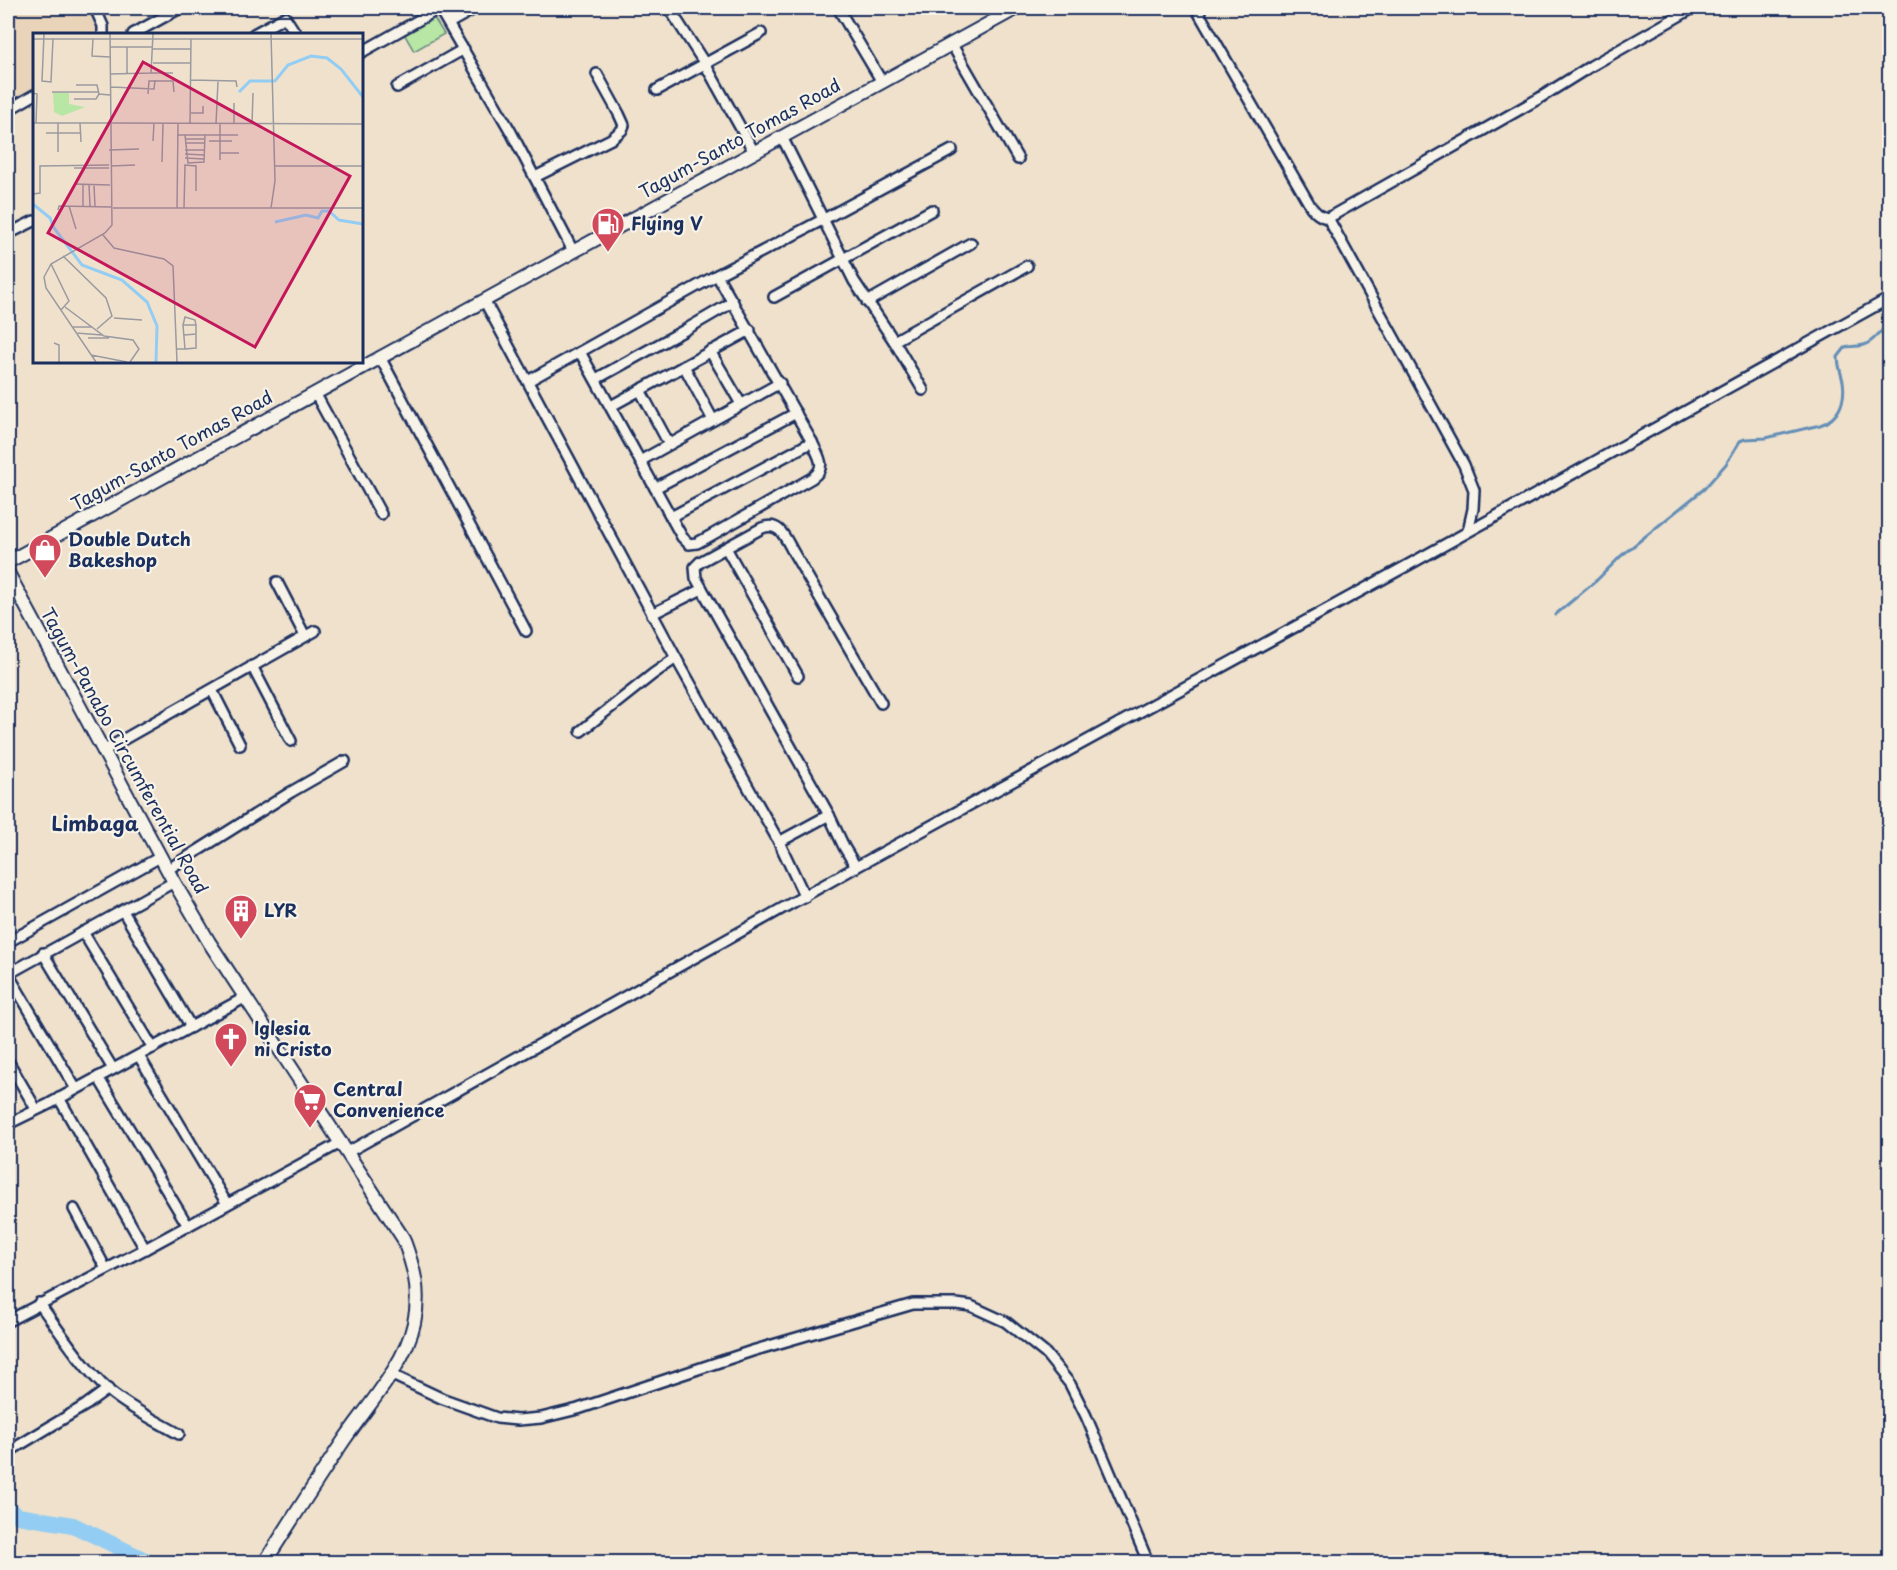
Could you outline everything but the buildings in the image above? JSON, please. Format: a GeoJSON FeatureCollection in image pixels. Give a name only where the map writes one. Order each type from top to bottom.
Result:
{"type":"FeatureCollection","features":[{"type":"Feature","properties":{"kind":"main road","name":"Tagum-Santo Tomas Road"},"geometry":{"type":"LineString","coordinates":[[8,562],[1011,9]]}},
{"type":"Feature","properties":{"kind":"main road","name":"Tagum-Panabo Circumferential Road"},"geometry":{"type":"LineString","coordinates":[[8,573],[170,876],[209,942],[403,1238],[414,1268],[417,1292],[414,1323],[404,1352],[319,1476],[266,1563]]}},
{"type":"Feature","properties":{"kind":"street"},"geometry":{"type":"LineString","coordinates":[[95,8],[103,26],[103,33]]}},
{"type":"Feature","properties":{"kind":"street"},"geometry":{"type":"LineString","coordinates":[[135,33],[180,8]]}},
{"type":"Feature","properties":{"kind":"street"},"geometry":{"type":"LineString","coordinates":[[363,51],[439,8],[535,177],[573,252]]}},
{"type":"Feature","properties":{"kind":"street"},"geometry":{"type":"LineString","coordinates":[[449,23],[476,8]]}},
{"type":"Feature","properties":{"kind":"street"},"geometry":{"type":"LineString","coordinates":[[669,8],[705,64],[754,152]]}},
{"type":"Feature","properties":{"kind":"street"},"geometry":{"type":"LineString","coordinates":[[838,8],[882,82]]}},
{"type":"Feature","properties":{"kind":"street"},"geometry":{"type":"LineString","coordinates":[[1196,8],[1311,207],[1323,218],[1328,218],[1538,99],[1693,8]]}},
{"type":"Feature","properties":{"kind":"street"},"geometry":{"type":"LineString","coordinates":[[256,33],[285,17],[295,33]]}},
{"type":"Feature","properties":{"kind":"street"},"geometry":{"type":"LineString","coordinates":[[657,90],[761,33]]}},
{"type":"Feature","properties":{"kind":"street"},"geometry":{"type":"LineString","coordinates":[[951,43],[1018,159]]}},
{"type":"Feature","properties":{"kind":"street"},"geometry":{"type":"LineString","coordinates":[[397,87],[464,49]]}},
{"type":"Feature","properties":{"kind":"street"},"geometry":{"type":"LineString","coordinates":[[535,177],[611,139],[622,130],[624,125],[597,74]]}},
{"type":"Feature","properties":{"kind":"street"},"geometry":{"type":"LineString","coordinates":[[8,110],[33,96]]}},
{"type":"Feature","properties":{"kind":"street"},"geometry":{"type":"LineString","coordinates":[[782,137],[843,259],[867,302],[894,340],[923,390]]}},
{"type":"Feature","properties":{"kind":"street"},"geometry":{"type":"LineString","coordinates":[[528,381],[717,275],[952,150]]}},
{"type":"Feature","properties":{"kind":"street"},"geometry":{"type":"LineString","coordinates":[[774,297],[932,210]]}},
{"type":"Feature","properties":{"kind":"street"},"geometry":{"type":"LineString","coordinates":[[1328,218],[1464,465],[1474,490],[1468,531]]}},
{"type":"Feature","properties":{"kind":"street"},"geometry":{"type":"LineString","coordinates":[[8,234],[33,222]]}},
{"type":"Feature","properties":{"kind":"street"},"geometry":{"type":"LineString","coordinates":[[867,302],[971,243]]}},
{"type":"Feature","properties":{"kind":"street"},"geometry":{"type":"LineString","coordinates":[[894,340],[1027,266]]}},
{"type":"Feature","properties":{"kind":"street"},"geometry":{"type":"LineString","coordinates":[[580,351],[682,537],[689,544],[697,543],[710,536],[818,474],[822,465],[780,383],[717,275]]}},
{"type":"Feature","properties":{"kind":"street"},"geometry":{"type":"LineString","coordinates":[[8,1321],[227,1204],[345,1147],[805,897],[1890,298]]}},
{"type":"Feature","properties":{"kind":"street"},"geometry":{"type":"LineString","coordinates":[[484,300],[652,614],[779,842],[805,897]]}},
{"type":"Feature","properties":{"kind":"street"},"geometry":{"type":"LineString","coordinates":[[596,379],[733,302]]}},
{"type":"Feature","properties":{"kind":"street"},"geometry":{"type":"LineString","coordinates":[[611,406],[750,330]]}},
{"type":"Feature","properties":{"kind":"street"},"geometry":{"type":"LineString","coordinates":[[710,351],[741,404]]}},
{"type":"Feature","properties":{"kind":"street"},"geometry":{"type":"LineString","coordinates":[[380,357],[526,631]]}},
{"type":"Feature","properties":{"kind":"street"},"geometry":{"type":"LineString","coordinates":[[684,366],[713,420]]}},
{"type":"Feature","properties":{"kind":"street"},"geometry":{"type":"LineString","coordinates":[[640,461],[780,383]]}},
{"type":"Feature","properties":{"kind":"street"},"geometry":{"type":"LineString","coordinates":[[640,390],[669,444]]}},
{"type":"Feature","properties":{"kind":"street"},"geometry":{"type":"LineString","coordinates":[[315,393],[381,514]]}},
{"type":"Feature","properties":{"kind":"street"},"geometry":{"type":"LineString","coordinates":[[656,488],[796,413]]}},
{"type":"Feature","properties":{"kind":"street"},"geometry":{"type":"LineString","coordinates":[[671,517],[812,442]]}},
{"type":"Feature","properties":{"kind":"street"},"geometry":{"type":"LineString","coordinates":[[856,867],[696,578],[696,567],[700,562],[768,525],[777,528],[881,704]]}},
{"type":"Feature","properties":{"kind":"street"},"geometry":{"type":"LineString","coordinates":[[726,548],[798,676]]}},
{"type":"Feature","properties":{"kind":"street"},"geometry":{"type":"LineString","coordinates":[[277,582],[305,636]]}},
{"type":"Feature","properties":{"kind":"street"},"geometry":{"type":"LineString","coordinates":[[652,614],[702,589]]}},
{"type":"Feature","properties":{"kind":"street"},"geometry":{"type":"LineString","coordinates":[[103,751],[315,631]]}},
{"type":"Feature","properties":{"kind":"street"},"geometry":{"type":"LineString","coordinates":[[581,731],[676,658]]}},
{"type":"Feature","properties":{"kind":"street"},"geometry":{"type":"LineString","coordinates":[[252,666],[291,741]]}},
{"type":"Feature","properties":{"kind":"street"},"geometry":{"type":"LineString","coordinates":[[212,690],[240,745]]}},
{"type":"Feature","properties":{"kind":"street"},"geometry":{"type":"LineString","coordinates":[[76,1089],[8,974],[123,910],[291,792],[345,761]]}},
{"type":"Feature","properties":{"kind":"street"},"geometry":{"type":"LineString","coordinates":[[779,842],[829,815]]}},
{"type":"Feature","properties":{"kind":"street"},"geometry":{"type":"LineString","coordinates":[[8,942],[160,857]]}},
{"type":"Feature","properties":{"kind":"street"},"geometry":{"type":"LineString","coordinates":[[123,910],[191,1027]]}},
{"type":"Feature","properties":{"kind":"street"},"geometry":{"type":"LineString","coordinates":[[83,932],[153,1048]]}},
{"type":"Feature","properties":{"kind":"street"},"geometry":{"type":"LineString","coordinates":[[43,953],[113,1069]]}},
{"type":"Feature","properties":{"kind":"street"},"geometry":{"type":"LineString","coordinates":[[8,1124],[246,997]]}},
{"type":"Feature","properties":{"kind":"street"},"geometry":{"type":"LineString","coordinates":[[139,1056],[227,1204]]}},
{"type":"Feature","properties":{"kind":"street"},"geometry":{"type":"LineString","coordinates":[[8,1061],[36,1109]]}},
{"type":"Feature","properties":{"kind":"street"},"geometry":{"type":"LineString","coordinates":[[98,1077],[188,1226]]}},
{"type":"Feature","properties":{"kind":"street"},"geometry":{"type":"LineString","coordinates":[[59,1098],[145,1249]]}},
{"type":"Feature","properties":{"kind":"street"},"geometry":{"type":"LineString","coordinates":[[74,1209],[105,1269]]}},
{"type":"Feature","properties":{"kind":"street"},"geometry":{"type":"LineString","coordinates":[[39,1303],[65,1339],[108,1389],[178,1434]]}},
{"type":"Feature","properties":{"kind":"street"},"geometry":{"type":"LineString","coordinates":[[390,1374],[441,1398],[497,1418],[529,1419],[578,1409],[752,1351],[913,1304],[971,1306],[1006,1322],[1046,1354],[1070,1384],[1086,1416],[1148,1563]]}},
{"type":"Feature","properties":{"kind":"street"},"geometry":{"type":"LineString","coordinates":[[8,1452],[86,1405],[108,1389]]}},
{"type":"Feature","properties":{"kind":"shaded area"},"geometry":{"type":"Polygon","coordinates":[[[8,8],[90,8],[99,33],[33,33],[33,90],[8,104],[8,8]]]}},
{"type":"Feature","properties":{"kind":"green space"},"geometry":{"type":"Polygon","coordinates":[[[432,15],[444,34],[414,51],[403,32],[432,15]]]}},
{"type":"Feature","properties":{"kind":"waterway"},"geometry":{"type":"LineString","coordinates":[[1555,615],[1597,580],[1621,556],[1704,489],[1726,464],[1740,441],[1766,438],[1820,425],[1832,418],[1840,408],[1844,388],[1838,357],[1845,348],[1868,343],[1890,324]]}},
{"type":"Feature","properties":{"kind":"waterway"},"geometry":{"type":"LineString","coordinates":[[8,1509],[18,1516],[73,1525],[149,1562]]}},
{"type":"Feature","properties":{"kind":"place","name":"Flying V"},"geometry":{"type":"Point","coordinates":[608,253]}},
{"type":"Feature","properties":{"kind":"place","name":"Double Dutch Bakeshop"},"geometry":{"type":"Point","coordinates":[45,579]}},
{"type":"Feature","properties":{"kind":"place","name":"LYR"},"geometry":{"type":"Point","coordinates":[241,940]}},
{"type":"Feature","properties":{"kind":"place","name":"Iglesia ni Cristo"},"geometry":{"type":"Point","coordinates":[231,1068]}},
{"type":"Feature","properties":{"kind":"place","name":"Central Convenience"},"geometry":{"type":"Point","coordinates":[310,1129]}},
{"type":"Feature","properties":{"kind":"district","name":"Limbaga"},"geometry":{"type":"Point","coordinates":[95,824]}}]}
